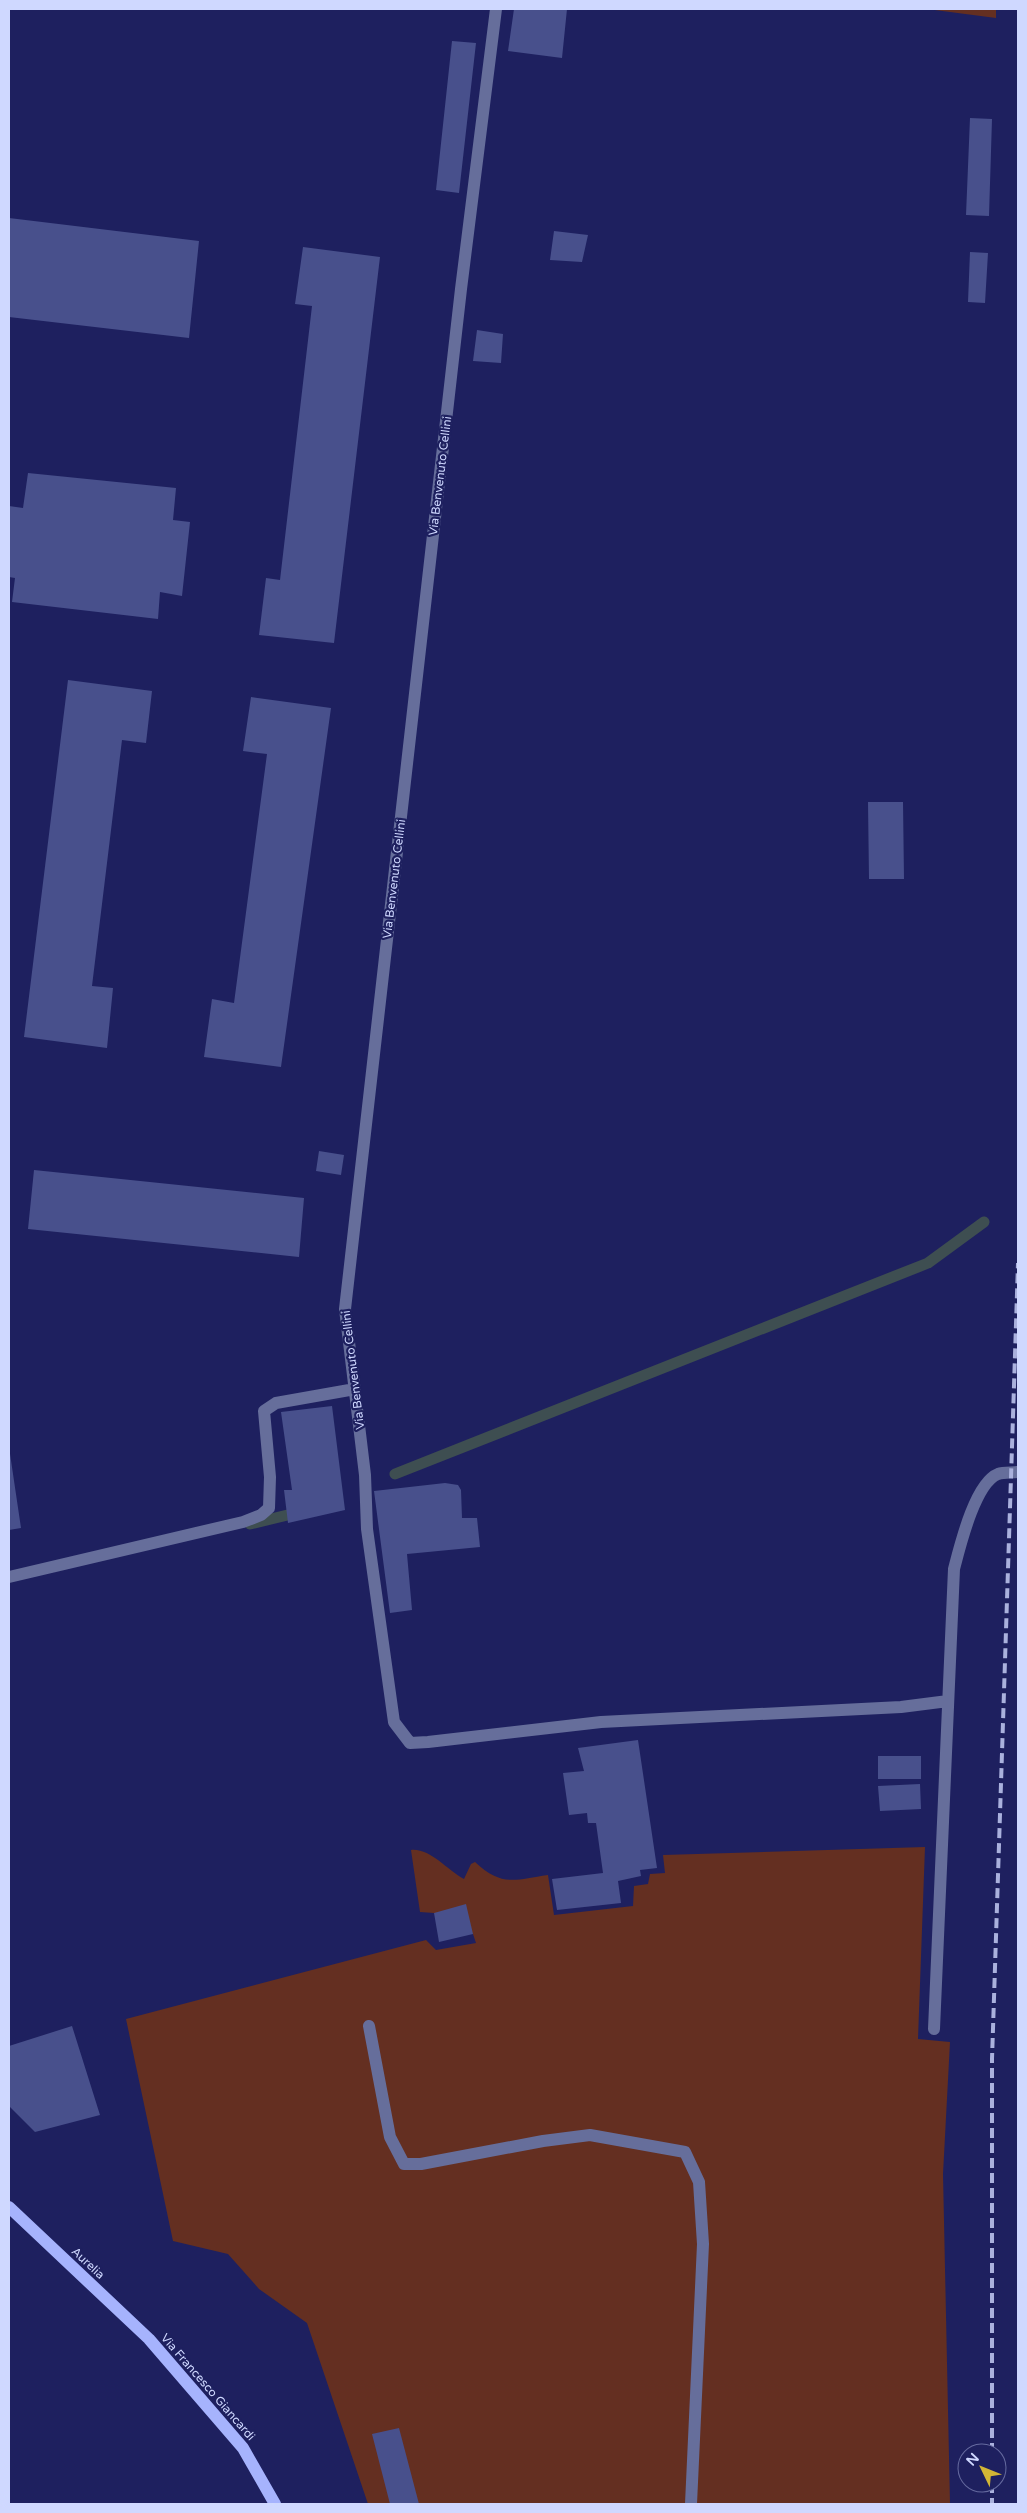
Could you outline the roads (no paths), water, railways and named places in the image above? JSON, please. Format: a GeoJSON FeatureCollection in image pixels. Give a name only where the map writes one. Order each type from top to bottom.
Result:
{"type":"FeatureCollection","features":[{"type":"Feature","properties":{"kind":"main road","name":"Aurelia"},"geometry":{"type":"LineString","coordinates":[[9,2207],[149,2339]]}},
{"type":"Feature","properties":{"kind":"main road","name":"Via Francesco Giancardi"},"geometry":{"type":"LineString","coordinates":[[149,2339],[243,2448],[276,2504]]}},
{"type":"Feature","properties":{"kind":"street","name":"Via Benvenuto Cellini"},"geometry":{"type":"LineString","coordinates":[[496,9],[462,280],[345,1309],[365,1475],[367,1529],[394,1722],[410,1743],[601,1722],[901,1707],[948,1701]]}},
{"type":"Feature","properties":{"kind":"street"},"geometry":{"type":"LineString","coordinates":[[9,1577],[243,1522],[261,1515],[269,1508],[270,1477],[264,1411],[276,1403],[355,1389]]}},
{"type":"Feature","properties":{"kind":"street"},"geometry":{"type":"LineString","coordinates":[[934,2030],[954,1568],[968,1518],[986,1484],[998,1474],[1018,1472]]}},
{"type":"Feature","properties":{"kind":"street"},"geometry":{"type":"LineString","coordinates":[[370,2026],[390,2137],[404,2164],[422,2164],[543,2141],[590,2135],[685,2152],[699,2182],[703,2244],[691,2504]]}},
{"type":"Feature","properties":{"kind":"waterway"},"geometry":{"type":"LineString","coordinates":[[395,1474],[928,1263],[984,1222]]}},
{"type":"Feature","properties":{"kind":"waterway"},"geometry":{"type":"LineString","coordinates":[[250,1524],[300,1512]]}},
{"type":"Feature","properties":{"kind":"railway"},"geometry":{"type":"LineString","coordinates":[[992,2443],[992,2059],[1018,1263]]}},
{"type":"Feature","properties":{"kind":"railway"},"geometry":{"type":"LineString","coordinates":[[992,2493],[992,2504]]}}]}
